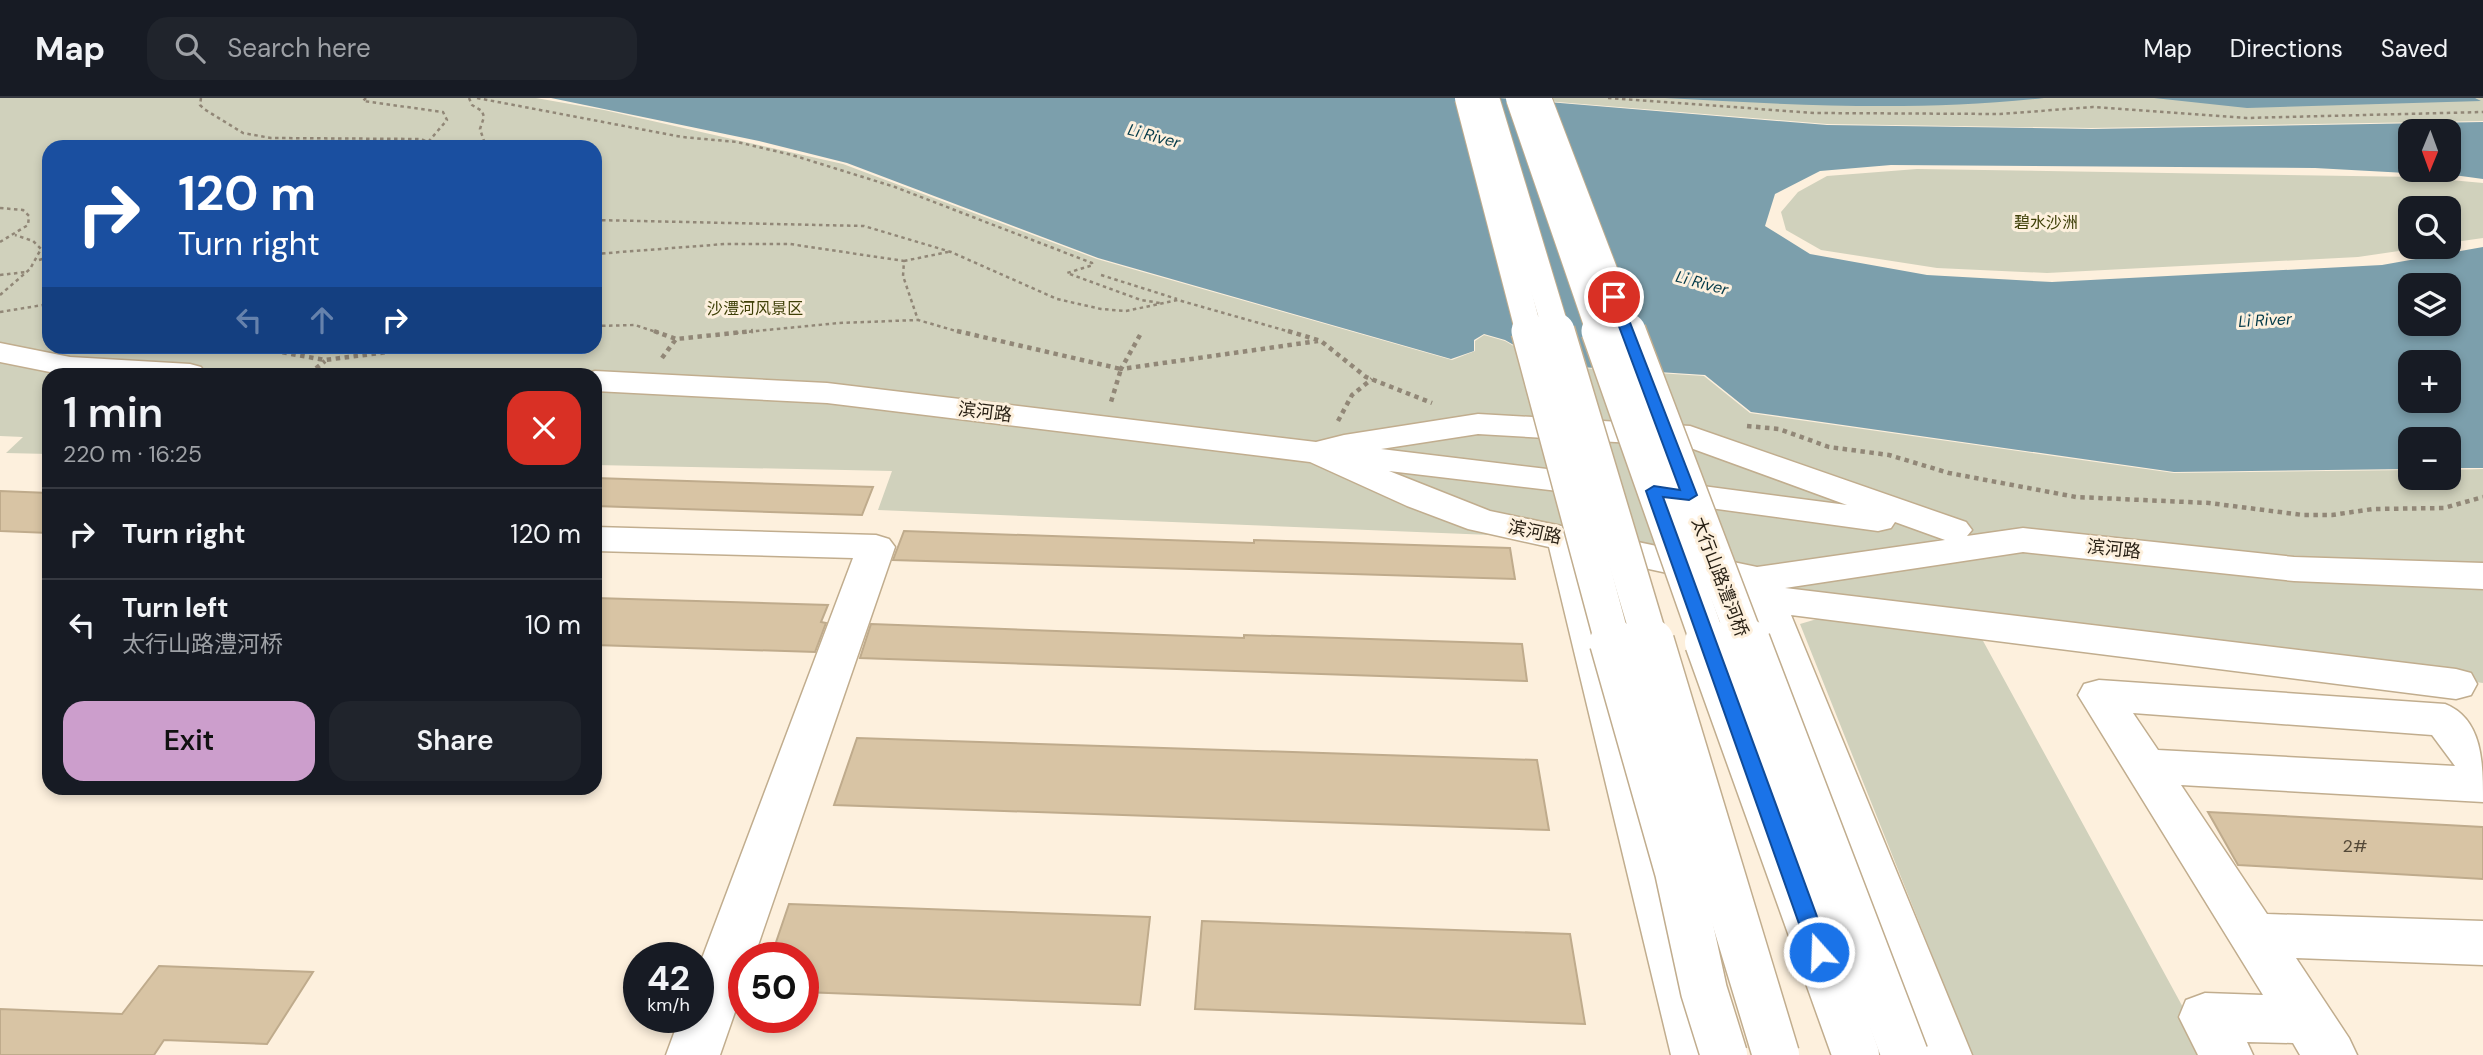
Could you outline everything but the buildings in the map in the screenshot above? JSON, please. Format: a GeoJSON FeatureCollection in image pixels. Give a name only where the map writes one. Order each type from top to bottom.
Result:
{"type":"FeatureCollection","features":[{"type":"Feature","properties":{"kind":"street"},"geometry":{"type":"LineString","coordinates":[[1468,98],[1586,483],[1776,1055]]}},
{"type":"Feature","properties":{"kind":"street"},"geometry":{"type":"LineString","coordinates":[[1486,98],[1586,483],[1574,540],[1698,1055]]}},
{"type":"Feature","properties":{"kind":"street","name":"太行山路澧河桥"},"geometry":{"type":"LineString","coordinates":[[1519,98],[1672,493],[1905,1055]]}},
{"type":"Feature","properties":{"kind":"street","name":"太行山路澧河桥"},"geometry":{"type":"LineString","coordinates":[[1538,98],[1672,493],[1856,1055]]}},
{"type":"Feature","properties":{"kind":"street"},"geometry":{"type":"LineString","coordinates":[[0,352],[27,360],[85,368]]}},
{"type":"Feature","properties":{"kind":"street","name":"滨河路"},"geometry":{"type":"LineString","coordinates":[[602,381],[827,393],[1104,427],[1331,449],[1420,498],[1481,521],[1574,540],[1761,590],[2023,540],[2294,569],[2483,576]]}},
{"type":"Feature","properties":{"kind":"street"},"geometry":{"type":"LineString","coordinates":[[1331,449],[1478,425],[1513,424],[1690,436],[1952,530]]}},
{"type":"Feature","properties":{"kind":"street"},"geometry":{"type":"LineString","coordinates":[[1331,449],[1586,483]]}},
{"type":"Feature","properties":{"kind":"street"},"geometry":{"type":"LineString","coordinates":[[1672,493],[2023,540]]}},
{"type":"Feature","properties":{"kind":"street"},"geometry":{"type":"LineString","coordinates":[[602,539],[876,547],[692,1055]]}},
{"type":"Feature","properties":{"kind":"street"},"geometry":{"type":"LineString","coordinates":[[1574,540],[1678,870],[1704,991],[1724,1055]]}},
{"type":"Feature","properties":{"kind":"street"},"geometry":{"type":"LineString","coordinates":[[1945,1055],[1761,590],[2456,684]]}},
{"type":"Feature","properties":{"kind":"street"},"geometry":{"type":"LineString","coordinates":[[2319,1038],[2099,695],[2445,720],[2483,770]]}},
{"type":"Feature","properties":{"kind":"street"},"geometry":{"type":"LineString","coordinates":[[2145,766],[2483,785]]}},
{"type":"Feature","properties":{"kind":"street"},"geometry":{"type":"LineString","coordinates":[[2254,935],[2483,943]]}},
{"type":"Feature","properties":{"kind":"street"},"geometry":{"type":"LineString","coordinates":[[2227,1055],[2205,1017],[2319,1038]]}},
{"type":"Feature","properties":{"kind":"path"},"geometry":{"type":"LineString","coordinates":[[201,98],[200,105],[204,109],[243,133],[271,138],[411,140]]}},
{"type":"Feature","properties":{"kind":"path"},"geometry":{"type":"LineString","coordinates":[[366,98],[363,101],[392,107],[443,111],[447,120],[431,140]]}},
{"type":"Feature","properties":{"kind":"path"},"geometry":{"type":"LineString","coordinates":[[469,98],[472,105],[482,111],[484,117],[480,129],[484,140]]}},
{"type":"Feature","properties":{"kind":"path"},"geometry":{"type":"LineString","coordinates":[[477,98],[670,135],[711,136],[797,156],[930,200],[1092,262],[1093,265],[1067,273],[1141,300],[1164,304]]}},
{"type":"Feature","properties":{"kind":"path"},"geometry":{"type":"LineString","coordinates":[[1608,98],[1815,113],[2000,114],[2093,107],[2246,118],[2483,112]]}},
{"type":"Feature","properties":{"kind":"path"},"geometry":{"type":"LineString","coordinates":[[1631,98],[1640,102]]}},
{"type":"Feature","properties":{"kind":"path"},"geometry":{"type":"LineString","coordinates":[[0,208],[23,210],[29,216],[28,225],[0,242]]}},
{"type":"Feature","properties":{"kind":"path"},"geometry":{"type":"LineString","coordinates":[[602,220],[864,226],[951,252],[1057,299],[1101,309],[1126,311],[1178,300]]}},
{"type":"Feature","properties":{"kind":"path"},"geometry":{"type":"LineString","coordinates":[[15,235],[33,241],[41,249],[39,260]]}},
{"type":"Feature","properties":{"kind":"path"},"geometry":{"type":"LineString","coordinates":[[602,253],[725,244],[790,244],[904,261],[951,252]]}},
{"type":"Feature","properties":{"kind":"path"},"geometry":{"type":"LineString","coordinates":[[0,295],[42,259]]}},
{"type":"Feature","properties":{"kind":"path"},"geometry":{"type":"LineString","coordinates":[[904,261],[903,276],[918,320]]}},
{"type":"Feature","properties":{"kind":"path"},"geometry":{"type":"LineString","coordinates":[[0,275],[27,272]]}},
{"type":"Feature","properties":{"kind":"path"},"geometry":{"type":"LineString","coordinates":[[1101,275],[1321,341],[1372,379],[1420,400],[1472,415],[1478,425]]}},
{"type":"Feature","properties":{"kind":"path"},"geometry":{"type":"LineString","coordinates":[[0,312],[42,305]]}},
{"type":"Feature","properties":{"kind":"path"},"geometry":{"type":"LineString","coordinates":[[602,326],[635,325],[676,339],[839,323],[918,320],[966,334],[1121,369],[1321,341]]}},
{"type":"Feature","properties":{"kind":"path"},"geometry":{"type":"LineString","coordinates":[[1104,427],[1121,369],[1140,335]]}},
{"type":"Feature","properties":{"kind":"path"},"geometry":{"type":"LineString","coordinates":[[292,354],[325,360],[370,354]]}},
{"type":"Feature","properties":{"kind":"path"},"geometry":{"type":"LineString","coordinates":[[316,368],[325,360]]}},
{"type":"Feature","properties":{"kind":"path"},"geometry":{"type":"LineString","coordinates":[[1331,449],[1338,432],[1338,418],[1352,395],[1372,379]]}},
{"type":"Feature","properties":{"kind":"path"},"geometry":{"type":"LineString","coordinates":[[1742,426],[1779,429],[1829,447],[1889,455],[1949,473],[2076,497],[2209,503],[2322,515],[2373,509],[2444,508],[2483,497]]}},
{"type":"Feature","properties":{"kind":"green space","name":"沙澧河风景区"},"geometry":{"type":"Polygon","coordinates":[[[0,98],[536,98],[604,110],[843,164],[1097,259],[1452,360],[1475,351],[1475,341],[1484,335],[1505,341],[1549,366],[1704,376],[1750,413],[2174,473],[2398,470],[2398,490],[2461,490],[2461,470],[2483,469],[2483,683],[1810,598],[1732,562],[1515,536],[878,510],[892,471],[602,465],[602,368],[42,368],[42,454],[6,453],[23,437],[0,436],[0,98]]]}},
{"type":"Feature","properties":{"kind":"green space"},"geometry":{"type":"Polygon","coordinates":[[[1508,98],[2483,98],[2483,121],[2398,119],[2398,123],[2091,128],[1827,124],[1508,98]]]}},
{"type":"Feature","properties":{"kind":"green space","name":"碧水沙洲"},"geometry":{"type":"Polygon","coordinates":[[[1917,169],[2398,177],[2398,182],[2483,183],[2483,238],[2461,241],[2461,196],[2398,196],[2398,251],[2358,257],[2047,273],[1937,268],[1821,250],[1786,230],[1781,212],[1798,192],[1827,176],[1917,169]]]}},
{"type":"Feature","properties":{"kind":"green space"},"geometry":{"type":"Polygon","coordinates":[[[1827,616],[1982,639],[2209,1055],[1972,1055],[1800,624],[1827,616]]]}},
{"type":"Feature","properties":{"kind":"water","name":"Li River"},"geometry":{"type":"Polygon","coordinates":[[[551,98],[1499,98],[1827,125],[2092,129],[2398,124],[2398,173],[2315,168],[1891,165],[1820,171],[1775,194],[1765,226],[1810,254],[1927,275],[2052,282],[2382,265],[2416,259],[2461,259],[2461,251],[2483,247],[2483,468],[2461,468],[2461,427],[2398,427],[2398,469],[2174,472],[1751,412],[1705,375],[1549,365],[1505,340],[1484,334],[1474,340],[1474,351],[1451,359],[1098,258],[847,163],[759,141],[551,98]]]}},
{"type":"Feature","properties":{"kind":"water"},"geometry":{"type":"Polygon","coordinates":[[[1665,98],[2044,98],[1901,106],[1807,105],[1665,98]]]}},
{"type":"Feature","properties":{"kind":"water"},"geometry":{"type":"Polygon","coordinates":[[[2154,98],[2475,98],[2481,101],[2247,108],[2154,98]]]}},
{"type":"Feature","properties":{"kind":"water"},"geometry":{"type":"Polygon","coordinates":[[[2461,122],[2483,122],[2483,179],[2461,176],[2461,122]]]}},
{"type":"Feature","properties":{"kind":"route"},"geometry":{"type":"LineString","coordinates":[[1614,297],[1689,495],[1654,491],[1819,952]]}}]}
